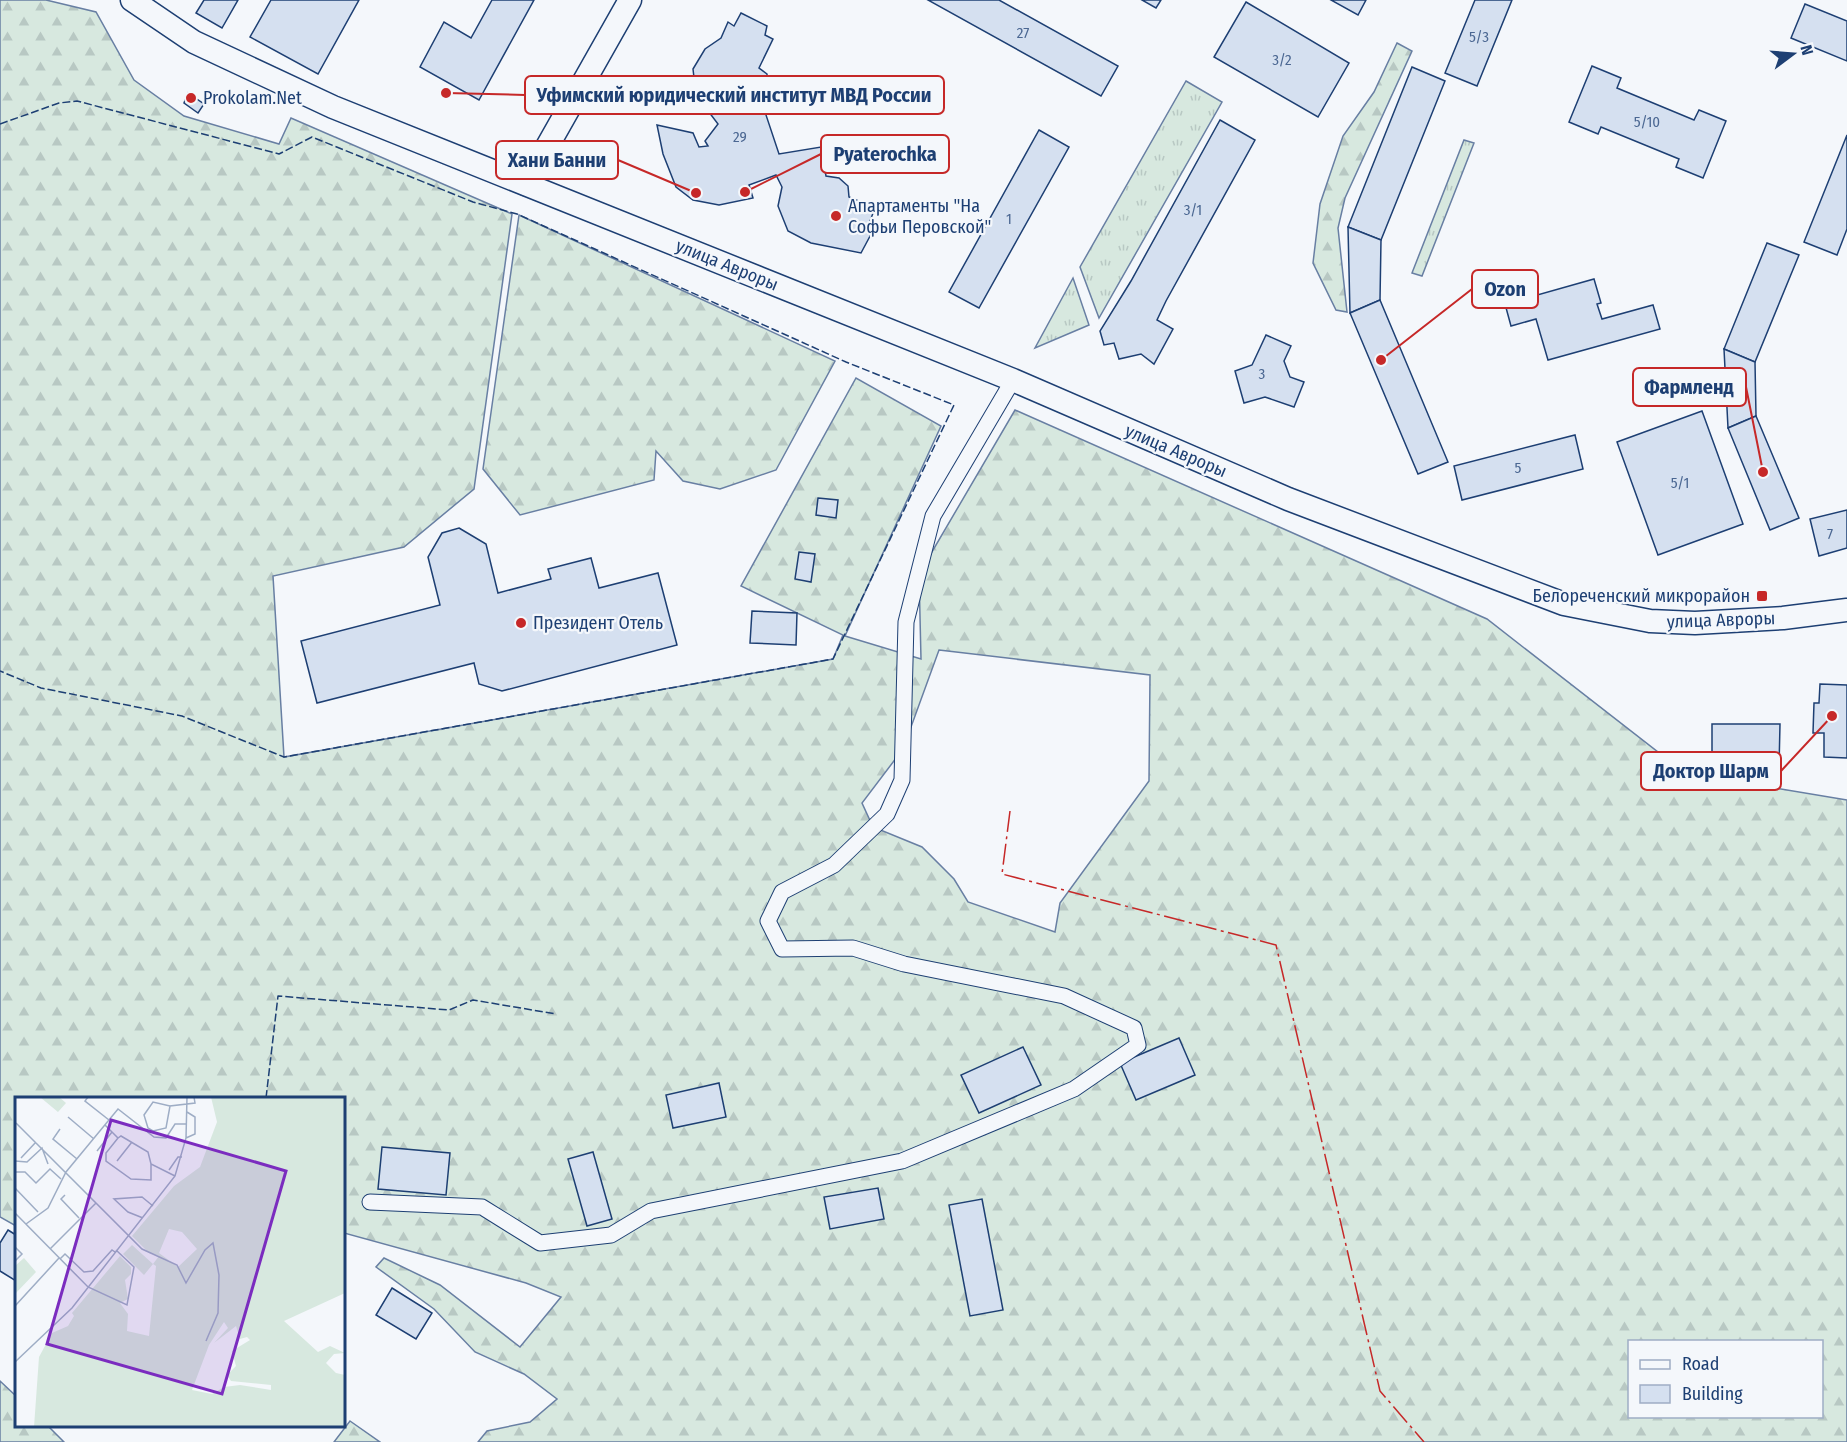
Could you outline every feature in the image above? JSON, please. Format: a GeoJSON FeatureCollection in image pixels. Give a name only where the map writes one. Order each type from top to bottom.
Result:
{"type":"FeatureCollection","features":[{"type":"Feature","properties":{"kind":"street","name":"улица Авроры"},"geometry":{"type":"LineString","coordinates":[[132,0],[194,42],[322,102],[1013,380],[1288,500],[1564,604],[1650,621],[1695,623],[1783,618],[1847,610]]}},
{"type":"Feature","properties":{"kind":"street"},"geometry":{"type":"LineString","coordinates":[[526,184],[630,0]]}},
{"type":"Feature","properties":{"kind":"street"},"geometry":{"type":"LineString","coordinates":[[370,1202],[482,1207],[540,1243],[611,1235],[651,1210],[902,1161],[1074,1089],[1138,1045],[1134,1028],[1064,996],[904,964],[853,948],[783,949],[768,921],[782,892],[834,865],[887,814],[902,780],[906,622],[933,516],[1013,380]]}},
{"type":"Feature","properties":{"kind":"green space"},"geometry":{"type":"Polygon","coordinates":[[[0,0],[46,0],[96,12],[134,80],[184,116],[279,144],[291,118],[512,214],[474,489],[404,547],[273,576],[284,757],[833,659],[843,635],[741,586],[856,378],[941,426],[845,636],[921,659],[919,574],[1015,410],[1487,619],[1685,773],[1847,800],[1847,1442],[478,1442],[487,1431],[530,1422],[557,1399],[524,1374],[475,1352],[434,1309],[376,1267],[384,1258],[440,1285],[520,1347],[561,1297],[526,1283],[345,1233],[345,1097],[15,1097],[15,1225],[0,1217],[0,0]],[[939,650],[903,749],[862,803],[873,827],[922,847],[954,879],[968,902],[1055,932],[1060,903],[1149,781],[1150,675],[939,650]]]}},
{"type":"Feature","properties":{"kind":"green space"},"geometry":{"type":"Polygon","coordinates":[[[1397,43],[1412,51],[1345,198],[1338,228],[1347,312],[1336,310],[1313,263],[1320,204],[1343,136],[1374,92],[1397,43]]]}},
{"type":"Feature","properties":{"kind":"green space"},"geometry":{"type":"Polygon","coordinates":[[[1186,81],[1222,102],[1099,318],[1080,267],[1186,81]]]}},
{"type":"Feature","properties":{"kind":"green space"},"geometry":{"type":"Polygon","coordinates":[[[1464,140],[1474,143],[1422,276],[1412,273],[1464,140]]]}},
{"type":"Feature","properties":{"kind":"green space"},"geometry":{"type":"Polygon","coordinates":[[[519,215],[835,361],[776,470],[720,489],[683,481],[656,451],[654,480],[520,515],[483,469],[519,215]]]}},
{"type":"Feature","properties":{"kind":"green space"},"geometry":{"type":"Polygon","coordinates":[[[1073,278],[1089,325],[1035,348],[1073,278]]]}},
{"type":"Feature","properties":{"kind":"green space"},"geometry":{"type":"Polygon","coordinates":[[[0,1381],[15,1395],[15,1427],[49,1427],[64,1442],[0,1442],[0,1381]]]}},
{"type":"Feature","properties":{"kind":"green space"},"geometry":{"type":"Polygon","coordinates":[[[350,1421],[380,1442],[334,1442],[350,1421]]]}},
{"type":"Feature","properties":{"kind":"building"},"geometry":{"type":"Polygon","coordinates":[[[204,0],[238,0],[222,28],[196,13],[204,0]]]}},
{"type":"Feature","properties":{"kind":"building"},"geometry":{"type":"Polygon","coordinates":[[[271,0],[359,0],[318,74],[250,37],[271,0]]]}},
{"type":"Feature","properties":{"kind":"building"},"geometry":{"type":"Polygon","coordinates":[[[492,0],[534,0],[479,100],[420,67],[444,22],[471,38],[492,0]]]}},
{"type":"Feature","properties":{"kind":"building"},"geometry":{"type":"Polygon","coordinates":[[[928,0],[999,0],[1118,66],[1101,96],[928,0]]]}},
{"type":"Feature","properties":{"kind":"building"},"geometry":{"type":"Polygon","coordinates":[[[1142,0],[1161,0],[1156,8],[1142,0]]]}},
{"type":"Feature","properties":{"kind":"building"},"geometry":{"type":"Polygon","coordinates":[[[1331,0],[1366,0],[1358,15],[1331,0]]]}},
{"type":"Feature","properties":{"kind":"building"},"geometry":{"type":"Polygon","coordinates":[[[1475,0],[1512,0],[1477,86],[1445,73],[1475,0]]]}},
{"type":"Feature","properties":{"kind":"building"},"geometry":{"type":"Polygon","coordinates":[[[1246,2],[1349,63],[1318,117],[1214,57],[1246,2]]]}},
{"type":"Feature","properties":{"kind":"building"},"geometry":{"type":"Polygon","coordinates":[[[1805,4],[1847,21],[1847,61],[1791,38],[1805,4]]]}},
{"type":"Feature","properties":{"kind":"building"},"geometry":{"type":"Polygon","coordinates":[[[741,13],[767,26],[765,35],[773,39],[759,68],[767,74],[767,88],[760,97],[779,154],[821,147],[826,176],[839,178],[848,186],[849,197],[875,208],[870,221],[877,223],[861,253],[811,243],[788,231],[778,206],[782,187],[776,175],[749,185],[753,198],[719,205],[693,200],[676,187],[663,154],[657,125],[693,133],[699,147],[708,146],[705,141],[718,124],[696,95],[693,69],[705,49],[721,38],[728,22],[734,26],[741,13]]]}},
{"type":"Feature","properties":{"kind":"building"},"geometry":{"type":"Polygon","coordinates":[[[1592,66],[1621,78],[1617,88],[1694,120],[1699,110],[1726,121],[1703,178],[1676,167],[1679,159],[1601,127],[1598,134],[1569,122],[1592,66]]]}},
{"type":"Feature","properties":{"kind":"building"},"geometry":{"type":"Polygon","coordinates":[[[1412,67],[1445,81],[1381,240],[1348,227],[1412,67]]]}},
{"type":"Feature","properties":{"kind":"building","name":"Prokolam.Net"},"geometry":{"type":"Polygon","coordinates":[[[188,93],[204,104],[198,113],[184,103],[188,93]]]}},
{"type":"Feature","properties":{"kind":"building"},"geometry":{"type":"Polygon","coordinates":[[[1220,120],[1255,140],[1157,320],[1173,329],[1154,364],[1141,354],[1119,359],[1114,343],[1104,345],[1100,331],[1131,281],[1220,120]]]}},
{"type":"Feature","properties":{"kind":"building"},"geometry":{"type":"Polygon","coordinates":[[[1039,130],[1069,147],[979,308],[949,292],[1039,130]]]}},
{"type":"Feature","properties":{"kind":"building"},"geometry":{"type":"Polygon","coordinates":[[[1847,135],[1847,229],[1837,255],[1804,242],[1847,135]]]}},
{"type":"Feature","properties":{"kind":"building"},"geometry":{"type":"Polygon","coordinates":[[[1348,227],[1381,240],[1380,300],[1350,313],[1348,227]]]}},
{"type":"Feature","properties":{"kind":"building"},"geometry":{"type":"Polygon","coordinates":[[[1767,243],[1799,255],[1755,362],[1724,349],[1767,243]]]}},
{"type":"Feature","properties":{"kind":"building"},"geometry":{"type":"Polygon","coordinates":[[[1594,279],[1601,303],[1597,304],[1602,319],[1653,305],[1660,329],[1548,360],[1536,319],[1511,326],[1505,304],[1594,279]]]}},
{"type":"Feature","properties":{"kind":"building"},"geometry":{"type":"Polygon","coordinates":[[[1380,300],[1448,462],[1418,474],[1350,313],[1380,300]]]}},
{"type":"Feature","properties":{"kind":"building"},"geometry":{"type":"Polygon","coordinates":[[[1266,335],[1291,346],[1284,361],[1290,377],[1304,382],[1294,407],[1265,397],[1244,403],[1235,371],[1252,365],[1266,335]]]}},
{"type":"Feature","properties":{"kind":"building"},"geometry":{"type":"Polygon","coordinates":[[[1724,349],[1755,362],[1756,416],[1728,428],[1724,349]]]}},
{"type":"Feature","properties":{"kind":"building"},"geometry":{"type":"Polygon","coordinates":[[[1702,411],[1743,524],[1658,555],[1617,442],[1702,411]]]}},
{"type":"Feature","properties":{"kind":"building"},"geometry":{"type":"Polygon","coordinates":[[[1756,416],[1799,518],[1770,530],[1728,428],[1756,416]]]}},
{"type":"Feature","properties":{"kind":"building"},"geometry":{"type":"Polygon","coordinates":[[[1575,435],[1583,469],[1462,500],[1454,466],[1575,435]]]}},
{"type":"Feature","properties":{"kind":"building"},"geometry":{"type":"Polygon","coordinates":[[[818,498],[838,500],[836,518],[816,515],[818,498]]]}},
{"type":"Feature","properties":{"kind":"building"},"geometry":{"type":"Polygon","coordinates":[[[1847,510],[1847,548],[1819,556],[1810,519],[1847,510]]]}},
{"type":"Feature","properties":{"kind":"building","name":"Президент Отель"},"geometry":{"type":"Polygon","coordinates":[[[459,528],[486,544],[498,593],[551,579],[548,569],[591,558],[599,588],[658,573],[677,645],[502,691],[479,684],[474,663],[317,703],[301,641],[440,605],[428,557],[442,533],[459,528]]]}},
{"type":"Feature","properties":{"kind":"building"},"geometry":{"type":"Polygon","coordinates":[[[799,552],[815,554],[811,582],[795,579],[799,552]]]}},
{"type":"Feature","properties":{"kind":"building"},"geometry":{"type":"Polygon","coordinates":[[[752,611],[797,613],[796,645],[750,643],[752,611]]]}},
{"type":"Feature","properties":{"kind":"building"},"geometry":{"type":"Polygon","coordinates":[[[1820,684],[1847,685],[1847,758],[1824,757],[1824,733],[1813,733],[1814,703],[1819,703],[1820,684]]]}},
{"type":"Feature","properties":{"kind":"building"},"geometry":{"type":"Polygon","coordinates":[[[1712,724],[1780,724],[1779,768],[1712,768],[1712,724]]]}},
{"type":"Feature","properties":{"kind":"building"},"geometry":{"type":"Polygon","coordinates":[[[1179,1038],[1195,1075],[1136,1100],[1120,1063],[1179,1038]]]}},
{"type":"Feature","properties":{"kind":"building"},"geometry":{"type":"Polygon","coordinates":[[[1023,1047],[1041,1085],[979,1113],[961,1075],[1023,1047]]]}},
{"type":"Feature","properties":{"kind":"building"},"geometry":{"type":"Polygon","coordinates":[[[719,1083],[726,1117],[673,1128],[666,1095],[719,1083]]]}},
{"type":"Feature","properties":{"kind":"building"},"geometry":{"type":"Polygon","coordinates":[[[382,1147],[450,1153],[446,1195],[378,1189],[382,1147]]]}},
{"type":"Feature","properties":{"kind":"building"},"geometry":{"type":"Polygon","coordinates":[[[593,1152],[612,1219],[587,1226],[568,1159],[593,1152]]]}},
{"type":"Feature","properties":{"kind":"building"},"geometry":{"type":"Polygon","coordinates":[[[878,1188],[884,1219],[830,1229],[824,1197],[878,1188]]]}},
{"type":"Feature","properties":{"kind":"building"},"geometry":{"type":"Polygon","coordinates":[[[982,1199],[1003,1310],[970,1316],[949,1205],[982,1199]]]}},
{"type":"Feature","properties":{"kind":"building"},"geometry":{"type":"Polygon","coordinates":[[[8,1230],[15,1234],[15,1280],[0,1271],[0,1243],[8,1230]]]}},
{"type":"Feature","properties":{"kind":"building"},"geometry":{"type":"Polygon","coordinates":[[[392,1288],[432,1313],[416,1339],[376,1315],[392,1288]]]}},
{"type":"Feature","properties":{"kind":"fence"},"geometry":{"type":"LineString","coordinates":[[0,124],[59,103],[77,101],[279,154],[312,137],[473,202],[517,214],[846,362],[954,405],[833,659],[284,757],[182,716],[41,688],[0,671]]}},
{"type":"Feature","properties":{"kind":"fence"},"geometry":{"type":"LineString","coordinates":[[266,1097],[278,996],[449,1010],[473,1000],[556,1014]]}},
{"type":"Feature","properties":{"kind":"power"},"geometry":{"type":"LineString","coordinates":[[1010,811],[1002,874],[1276,945],[1380,1391],[1424,1442]]}},
{"type":"Feature","properties":{"kind":"place","name":"Уфимский юридический институт МВД России"},"geometry":{"type":"Point","coordinates":[446,93]}},
{"type":"Feature","properties":{"kind":"place","name":"Prokolam.Net"},"geometry":{"type":"Point","coordinates":[191,98]}},
{"type":"Feature","properties":{"kind":"place","name":"Pyaterochka"},"geometry":{"type":"Point","coordinates":[745,192]}},
{"type":"Feature","properties":{"kind":"place","name":"Хани Банни"},"geometry":{"type":"Point","coordinates":[696,193]}},
{"type":"Feature","properties":{"kind":"place","name":"Апартаменты \"На Софьи Перовской\""},"geometry":{"type":"Point","coordinates":[836,216]}},
{"type":"Feature","properties":{"kind":"place","name":"Ozon"},"geometry":{"type":"Point","coordinates":[1381,360]}},
{"type":"Feature","properties":{"kind":"place","name":"Фармленд"},"geometry":{"type":"Point","coordinates":[1763,472]}},
{"type":"Feature","properties":{"kind":"place","name":"Белореченский микрорайон"},"geometry":{"type":"Point","coordinates":[1762,596]}},
{"type":"Feature","properties":{"kind":"place","name":"Президент Отель"},"geometry":{"type":"Point","coordinates":[521,623]}},
{"type":"Feature","properties":{"kind":"place","name":"Доктор Шарм"},"geometry":{"type":"Point","coordinates":[1832,716]}}]}
